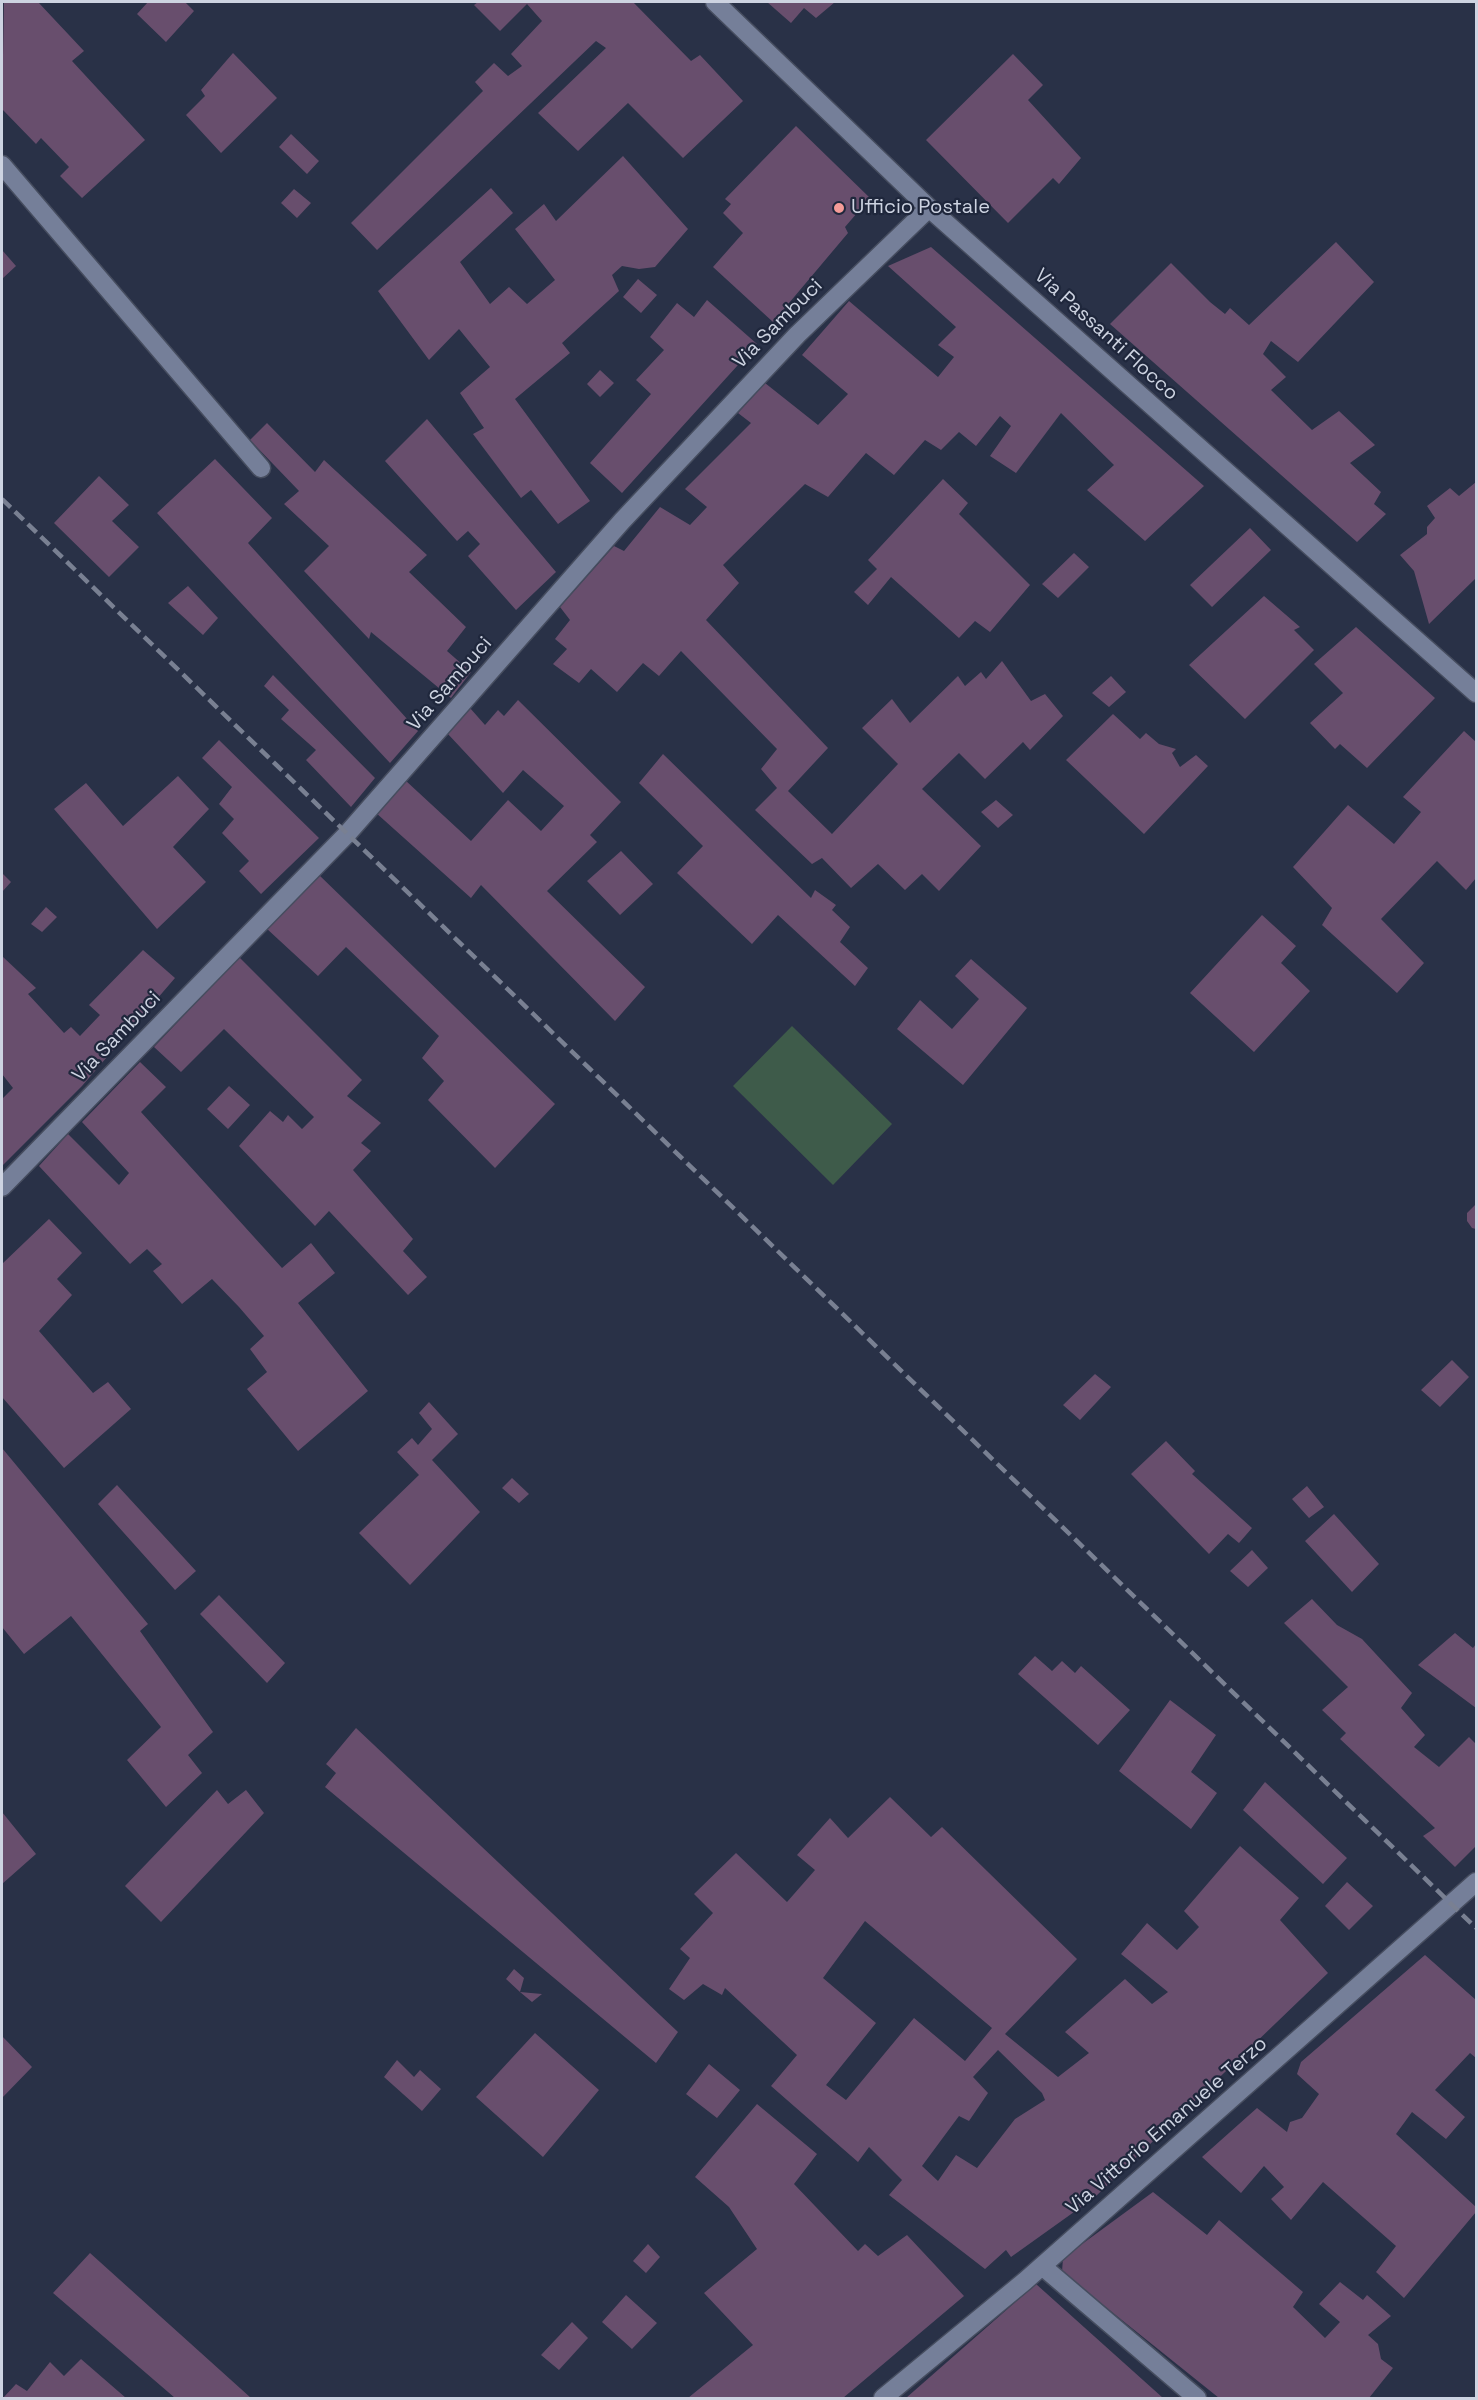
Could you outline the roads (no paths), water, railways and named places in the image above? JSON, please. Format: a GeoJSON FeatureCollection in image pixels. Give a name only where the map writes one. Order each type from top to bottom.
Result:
{"type":"FeatureCollection","features":[{"type":"Feature","properties":{"kind":"street","name":"Via Passanti Flocco"},"geometry":{"type":"LineString","coordinates":[[715,2],[929,208],[1476,693]]}},
{"type":"Feature","properties":{"kind":"street"},"geometry":{"type":"LineString","coordinates":[[2,165],[261,468]]}},
{"type":"Feature","properties":{"kind":"street","name":"Via Sambuci"},"geometry":{"type":"LineString","coordinates":[[2,1187],[347,834],[622,521],[797,335],[929,208]]}},
{"type":"Feature","properties":{"kind":"street","name":"Via Vittorio Emanuele Terzo"},"geometry":{"type":"LineString","coordinates":[[883,2398],[1042,2266],[1476,1882]]}},
{"type":"Feature","properties":{"kind":"street"},"geometry":{"type":"LineString","coordinates":[[1042,2266],[1197,2398]]}},
{"type":"Feature","properties":{"kind":"railway"},"geometry":{"type":"LineString","coordinates":[[2,499],[1476,1928]]}},
{"type":"Feature","properties":{"kind":"place","name":"Ufficio Postale"},"geometry":{"type":"Point","coordinates":[839,208]}}]}
